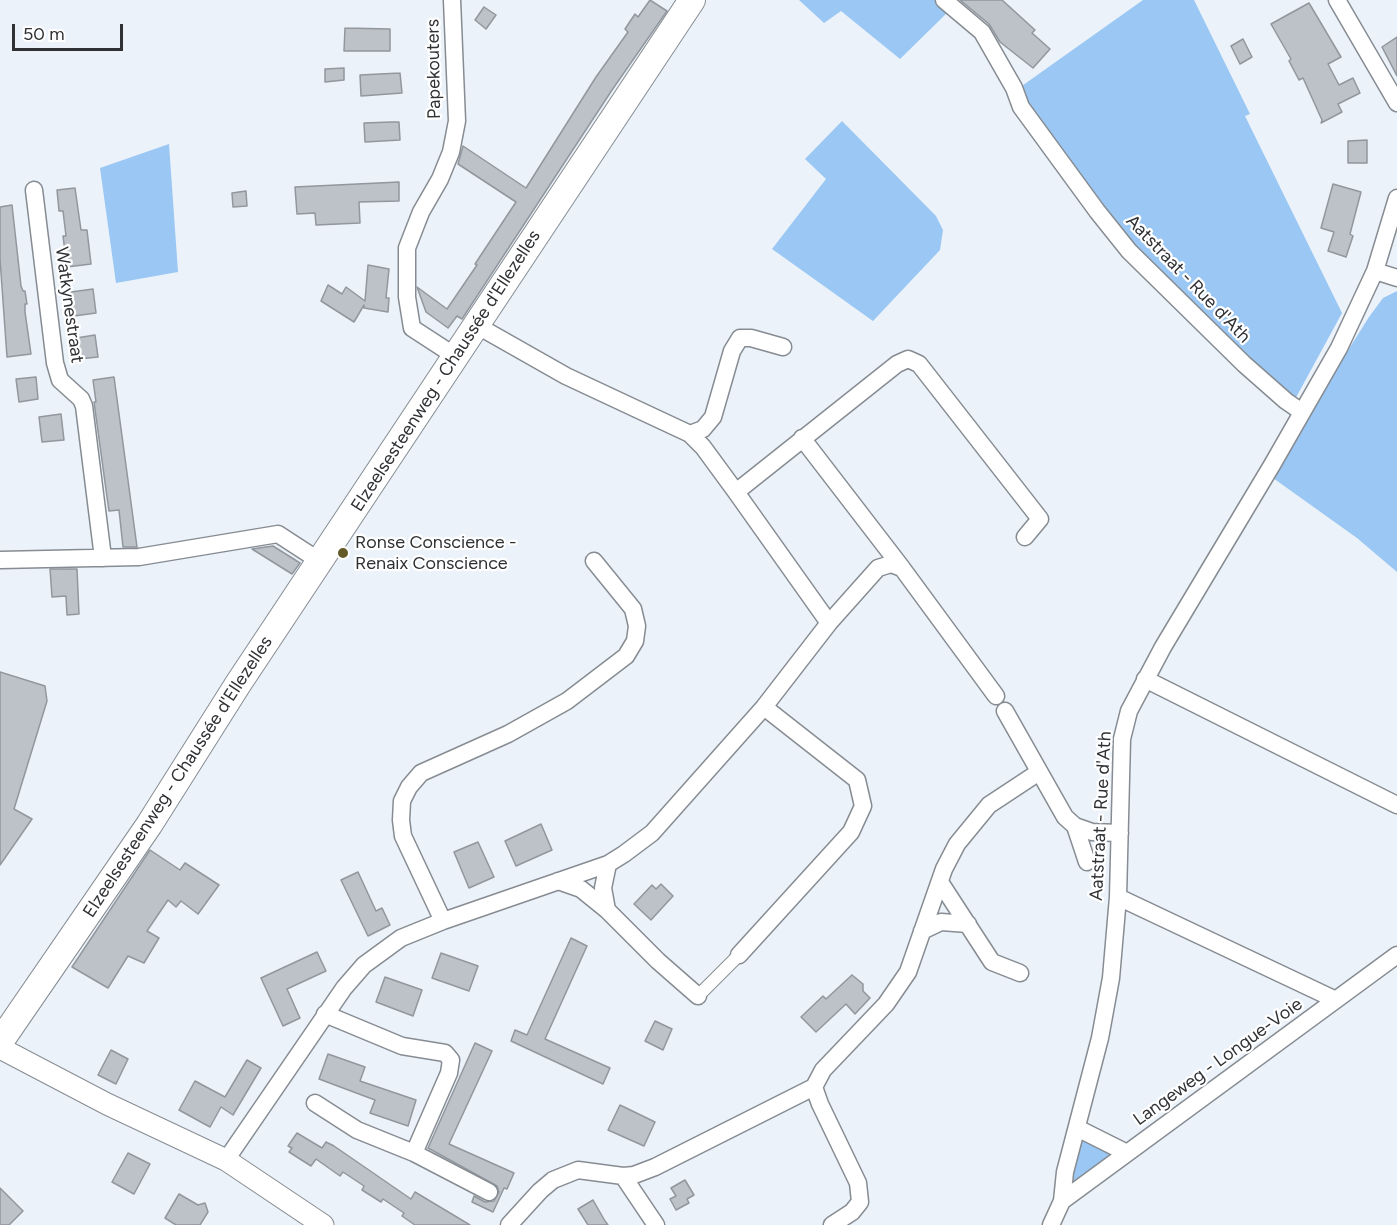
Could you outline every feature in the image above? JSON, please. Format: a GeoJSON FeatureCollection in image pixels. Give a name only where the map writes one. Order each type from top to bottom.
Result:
{"type":"FeatureCollection","features":[{"type":"Feature","properties":{"kind":"main road","name":"Elzeelsesteenweg - Chaussée d'Ellezelles"},"geometry":{"type":"LineString","coordinates":[[0,1042],[149,825],[238,684],[692,0]]}},
{"type":"Feature","properties":{"kind":"street","name":"Papekouters"},"geometry":{"type":"LineString","coordinates":[[452,0],[457,121],[451,152],[406,248],[407,297],[412,328],[455,356]]}},
{"type":"Feature","properties":{"kind":"street","name":"Aatstraat - Rue d'Ath"},"geometry":{"type":"LineString","coordinates":[[944,0],[982,32],[1016,95],[1097,212],[1129,251],[1244,364],[1302,412]]}},
{"type":"Feature","properties":{"kind":"street"},"geometry":{"type":"LineString","coordinates":[[1337,0],[1395,96]]}},
{"type":"Feature","properties":{"kind":"street","name":"Watkynestraat"},"geometry":{"type":"LineString","coordinates":[[34,190],[55,363],[60,380],[81,399],[84,406],[103,558]]}},
{"type":"Feature","properties":{"kind":"street","name":"Aatstraat - Rue d'Ath"},"geometry":{"type":"LineString","coordinates":[[1051,1225],[1062,1201],[1065,1172],[1100,1038],[1111,978],[1118,897],[1122,739],[1129,711],[1145,679],[1339,348],[1375,271],[1397,198]]}},
{"type":"Feature","properties":{"kind":"street"},"geometry":{"type":"LineString","coordinates":[[1375,271],[1397,278]]}},
{"type":"Feature","properties":{"kind":"street"},"geometry":{"type":"LineString","coordinates":[[476,325],[566,376],[690,434],[703,447],[829,623]]}},
{"type":"Feature","properties":{"kind":"street"},"geometry":{"type":"LineString","coordinates":[[690,434],[703,429],[712,417],[732,351],[740,338],[751,338],[783,347]]}},
{"type":"Feature","properties":{"kind":"street"},"geometry":{"type":"LineString","coordinates":[[736,492],[802,438],[897,364],[908,358],[919,364],[1040,519],[1024,537]]}},
{"type":"Feature","properties":{"kind":"street"},"geometry":{"type":"LineString","coordinates":[[802,438],[902,568],[1000,704],[1058,806],[1075,826],[1087,862]]}},
{"type":"Feature","properties":{"kind":"street"},"geometry":{"type":"LineString","coordinates":[[0,560],[139,557],[278,534],[321,562]]}},
{"type":"Feature","properties":{"kind":"street"},"geometry":{"type":"LineString","coordinates":[[442,921],[403,836],[402,801],[409,787],[422,773],[508,734],[557,706],[626,656],[635,641],[637,626],[633,609],[594,561]]}},
{"type":"Feature","properties":{"kind":"street"},"geometry":{"type":"LineString","coordinates":[[226,1160],[325,1014],[364,965],[401,938],[442,921],[608,864],[624,854],[652,833],[764,708],[829,623],[878,568],[891,564],[902,568]]}},
{"type":"Feature","properties":{"kind":"street"},"geometry":{"type":"LineString","coordinates":[[1145,679],[1397,805]]}},
{"type":"Feature","properties":{"kind":"street"},"geometry":{"type":"LineString","coordinates":[[558,881],[581,890],[607,909],[658,961],[698,996],[739,955],[850,832],[863,806],[857,780],[764,708]]}},
{"type":"Feature","properties":{"kind":"street"},"geometry":{"type":"LineString","coordinates":[[509,1225],[553,1180],[578,1170],[623,1176],[634,1175],[655,1167],[814,1087],[824,1070],[892,996],[908,972],[940,882],[957,844],[989,805],[1039,772]]}},
{"type":"Feature","properties":{"kind":"street"},"geometry":{"type":"LineString","coordinates":[[1075,826],[1092,832],[1120,833]]}},
{"type":"Feature","properties":{"kind":"street"},"geometry":{"type":"LineString","coordinates":[[607,909],[603,888],[608,864]]}},
{"type":"Feature","properties":{"kind":"street"},"geometry":{"type":"LineString","coordinates":[[940,882],[992,962],[1020,973]]}},
{"type":"Feature","properties":{"kind":"street"},"geometry":{"type":"LineString","coordinates":[[1118,897],[1336,1000]]}},
{"type":"Feature","properties":{"kind":"street"},"geometry":{"type":"LineString","coordinates":[[922,931],[941,922],[968,924]]}},
{"type":"Feature","properties":{"kind":"street","name":"Langeweg - Longue-Voie"},"geometry":{"type":"LineString","coordinates":[[1062,1201],[1397,955]]}},
{"type":"Feature","properties":{"kind":"street"},"geometry":{"type":"LineString","coordinates":[[325,1014],[402,1046],[446,1053],[451,1060],[449,1073],[414,1153]]}},
{"type":"Feature","properties":{"kind":"street"},"geometry":{"type":"LineString","coordinates":[[0,1048],[107,1104],[226,1160],[323,1225]]}},
{"type":"Feature","properties":{"kind":"street"},"geometry":{"type":"LineString","coordinates":[[814,1087],[858,1183],[860,1202],[852,1212],[832,1225]]}},
{"type":"Feature","properties":{"kind":"street"},"geometry":{"type":"LineString","coordinates":[[315,1103],[357,1130],[414,1153],[489,1192]]}},
{"type":"Feature","properties":{"kind":"street"},"geometry":{"type":"LineString","coordinates":[[1077,1128],[1126,1153]]}},
{"type":"Feature","properties":{"kind":"street"},"geometry":{"type":"LineString","coordinates":[[623,1176],[656,1225]]}},
{"type":"Feature","properties":{"kind":"shaded area"},"geometry":{"type":"Polygon","coordinates":[[[799,0],[935,0],[949,11],[900,59],[841,11],[824,23],[799,0]]]}},
{"type":"Feature","properties":{"kind":"shaded area"},"geometry":{"type":"Polygon","coordinates":[[[1143,0],[1194,0],[1250,114],[1245,116],[1342,313],[1293,403],[1145,264],[1021,101],[1019,88],[1143,0]]]}},
{"type":"Feature","properties":{"kind":"shaded area"},"geometry":{"type":"Polygon","coordinates":[[[842,121],[936,216],[943,230],[940,250],[873,321],[772,249],[826,179],[805,159],[842,121]]]}},
{"type":"Feature","properties":{"kind":"shaded area"},"geometry":{"type":"Polygon","coordinates":[[[169,144],[178,272],[116,283],[100,168],[169,144]]]}},
{"type":"Feature","properties":{"kind":"shaded area"},"geometry":{"type":"Polygon","coordinates":[[[1397,291],[1397,572],[1357,538],[1273,478],[1369,317],[1383,298],[1397,291]]]}},
{"type":"Feature","properties":{"kind":"shaded area"},"geometry":{"type":"Polygon","coordinates":[[[1085,1139],[1112,1155],[1078,1180],[1074,1180],[1072,1175],[1081,1142],[1085,1139]]]}},
{"type":"Feature","properties":{"kind":"building"},"geometry":{"type":"Polygon","coordinates":[[[650,0],[667,11],[612,90],[462,319],[457,316],[448,328],[426,312],[417,287],[447,309],[516,202],[458,164],[463,146],[526,188],[596,77],[628,32],[625,29],[635,14],[638,17],[650,0]]]}},
{"type":"Feature","properties":{"kind":"building"},"geometry":{"type":"Polygon","coordinates":[[[960,0],[1002,0],[1035,30],[1032,33],[1050,49],[1033,68],[1000,42],[989,24],[960,0]]]}},
{"type":"Feature","properties":{"kind":"building"},"geometry":{"type":"Polygon","coordinates":[[[1309,3],[1341,57],[1328,64],[1339,85],[1353,78],[1360,93],[1338,104],[1342,112],[1321,123],[1322,120],[1303,78],[1299,80],[1289,61],[1291,59],[1271,24],[1309,3]]]}},
{"type":"Feature","properties":{"kind":"building"},"geometry":{"type":"Polygon","coordinates":[[[484,7],[496,15],[486,29],[475,20],[484,7]]]}},
{"type":"Feature","properties":{"kind":"building"},"geometry":{"type":"Polygon","coordinates":[[[345,28],[390,29],[390,51],[344,51],[345,28]]]}},
{"type":"Feature","properties":{"kind":"building"},"geometry":{"type":"Polygon","coordinates":[[[1397,37],[1397,76],[1382,47],[1397,37]]]}},
{"type":"Feature","properties":{"kind":"building"},"geometry":{"type":"Polygon","coordinates":[[[1243,39],[1252,57],[1240,64],[1231,46],[1243,39]]]}},
{"type":"Feature","properties":{"kind":"building"},"geometry":{"type":"Polygon","coordinates":[[[344,68],[344,80],[325,82],[325,69],[344,68]]]}},
{"type":"Feature","properties":{"kind":"building"},"geometry":{"type":"Polygon","coordinates":[[[400,73],[402,93],[361,96],[360,75],[400,73]]]}},
{"type":"Feature","properties":{"kind":"building"},"geometry":{"type":"Polygon","coordinates":[[[399,122],[400,140],[365,142],[364,123],[399,122]]]}},
{"type":"Feature","properties":{"kind":"building"},"geometry":{"type":"Polygon","coordinates":[[[1367,140],[1367,163],[1348,163],[1348,141],[1367,140]]]}},
{"type":"Feature","properties":{"kind":"building"},"geometry":{"type":"Polygon","coordinates":[[[399,182],[399,201],[359,202],[360,223],[316,225],[315,213],[297,214],[295,187],[399,182]]]}},
{"type":"Feature","properties":{"kind":"building"},"geometry":{"type":"Polygon","coordinates":[[[1333,184],[1361,192],[1350,234],[1353,236],[1346,257],[1328,251],[1334,232],[1321,228],[1333,184]]]}},
{"type":"Feature","properties":{"kind":"building"},"geometry":{"type":"Polygon","coordinates":[[[75,188],[81,230],[87,230],[91,264],[67,267],[63,211],[59,211],[57,190],[75,188]]]}},
{"type":"Feature","properties":{"kind":"building"},"geometry":{"type":"Polygon","coordinates":[[[246,191],[247,206],[233,207],[232,193],[246,191]]]}},
{"type":"Feature","properties":{"kind":"building"},"geometry":{"type":"Polygon","coordinates":[[[12,205],[21,286],[25,291],[27,304],[25,304],[25,312],[31,354],[7,357],[0,259],[0,207],[12,205]]]}},
{"type":"Feature","properties":{"kind":"building"},"geometry":{"type":"Polygon","coordinates":[[[368,265],[389,269],[386,298],[389,298],[388,312],[364,308],[364,305],[354,322],[321,301],[328,285],[342,294],[346,287],[365,301],[368,265]]]}},
{"type":"Feature","properties":{"kind":"building"},"geometry":{"type":"Polygon","coordinates":[[[93,289],[96,313],[74,316],[71,292],[93,289]]]}},
{"type":"Feature","properties":{"kind":"building"},"geometry":{"type":"Polygon","coordinates":[[[95,335],[98,357],[79,359],[76,338],[95,335]]]}},
{"type":"Feature","properties":{"kind":"building"},"geometry":{"type":"Polygon","coordinates":[[[36,377],[38,399],[19,402],[16,379],[36,377]]]}},
{"type":"Feature","properties":{"kind":"building"},"geometry":{"type":"Polygon","coordinates":[[[114,377],[137,547],[123,547],[119,510],[109,511],[94,402],[96,402],[93,380],[114,377]]]}},
{"type":"Feature","properties":{"kind":"building"},"geometry":{"type":"Polygon","coordinates":[[[61,414],[64,440],[42,442],[39,417],[61,414]]]}},
{"type":"Feature","properties":{"kind":"building"},"geometry":{"type":"Polygon","coordinates":[[[273,546],[300,563],[292,574],[252,549],[273,546]]]}},
{"type":"Feature","properties":{"kind":"building"},"geometry":{"type":"Polygon","coordinates":[[[50,569],[77,569],[79,614],[67,615],[66,596],[52,597],[50,569]]]}},
{"type":"Feature","properties":{"kind":"building"},"geometry":{"type":"Polygon","coordinates":[[[0,672],[45,686],[47,701],[14,809],[32,819],[0,865],[0,672]]]}},
{"type":"Feature","properties":{"kind":"building"},"geometry":{"type":"Polygon","coordinates":[[[541,824],[552,850],[516,866],[505,841],[541,824]]]}},
{"type":"Feature","properties":{"kind":"building"},"geometry":{"type":"Polygon","coordinates":[[[478,842],[494,877],[469,888],[454,852],[478,842]]]}},
{"type":"Feature","properties":{"kind":"building"},"geometry":{"type":"Polygon","coordinates":[[[150,850],[180,870],[185,863],[219,885],[198,914],[181,901],[176,907],[168,900],[147,931],[159,938],[144,963],[128,956],[108,988],[72,967],[150,850]]]}},
{"type":"Feature","properties":{"kind":"building"},"geometry":{"type":"Polygon","coordinates":[[[358,872],[376,911],[382,908],[390,925],[368,936],[341,880],[358,872]]]}},
{"type":"Feature","properties":{"kind":"building"},"geometry":{"type":"Polygon","coordinates":[[[661,884],[673,896],[651,920],[634,904],[652,885],[656,889],[661,884]]]}},
{"type":"Feature","properties":{"kind":"building"},"geometry":{"type":"Polygon","coordinates":[[[571,938],[587,946],[545,1039],[610,1068],[603,1084],[511,1041],[515,1030],[527,1035],[571,938]]]}},
{"type":"Feature","properties":{"kind":"building"},"geometry":{"type":"Polygon","coordinates":[[[317,952],[326,971],[287,989],[300,1018],[283,1026],[261,978],[317,952]]]}},
{"type":"Feature","properties":{"kind":"building"},"geometry":{"type":"Polygon","coordinates":[[[441,953],[478,966],[469,991],[432,978],[441,953]]]}},
{"type":"Feature","properties":{"kind":"building"},"geometry":{"type":"Polygon","coordinates":[[[852,975],[863,984],[863,991],[870,998],[855,1014],[846,1004],[816,1032],[801,1017],[823,996],[826,999],[852,975]]]}},
{"type":"Feature","properties":{"kind":"building"},"geometry":{"type":"Polygon","coordinates":[[[385,977],[422,990],[413,1016],[376,1002],[385,977]]]}},
{"type":"Feature","properties":{"kind":"building"},"geometry":{"type":"Polygon","coordinates":[[[655,1021],[672,1029],[663,1050],[645,1041],[655,1021]]]}},
{"type":"Feature","properties":{"kind":"building"},"geometry":{"type":"Polygon","coordinates":[[[475,1043],[492,1051],[449,1144],[514,1173],[493,1212],[472,1202],[474,1196],[485,1202],[494,1201],[499,1192],[497,1186],[428,1148],[475,1043]]]}},
{"type":"Feature","properties":{"kind":"building"},"geometry":{"type":"Polygon","coordinates":[[[111,1050],[128,1059],[116,1084],[98,1075],[111,1050]]]}},
{"type":"Feature","properties":{"kind":"building"},"geometry":{"type":"Polygon","coordinates":[[[328,1054],[365,1067],[360,1081],[416,1100],[408,1126],[370,1113],[375,1100],[319,1079],[328,1054]]]}},
{"type":"Feature","properties":{"kind":"building"},"geometry":{"type":"Polygon","coordinates":[[[247,1060],[261,1068],[233,1115],[221,1107],[210,1127],[179,1110],[195,1081],[225,1097],[247,1060]]]}},
{"type":"Feature","properties":{"kind":"building"},"geometry":{"type":"Polygon","coordinates":[[[620,1105],[655,1122],[644,1146],[608,1130],[620,1105]]]}},
{"type":"Feature","properties":{"kind":"building"},"geometry":{"type":"Polygon","coordinates":[[[297,1133],[322,1148],[326,1142],[334,1146],[411,1199],[415,1192],[470,1225],[415,1225],[402,1216],[404,1213],[383,1199],[381,1202],[362,1190],[364,1186],[343,1172],[340,1176],[316,1159],[311,1166],[289,1152],[292,1148],[288,1146],[297,1133]]]}},
{"type":"Feature","properties":{"kind":"building"},"geometry":{"type":"Polygon","coordinates":[[[128,1153],[150,1164],[134,1194],[112,1182],[128,1153]]]}},
{"type":"Feature","properties":{"kind":"building"},"geometry":{"type":"Polygon","coordinates":[[[685,1180],[694,1195],[687,1199],[689,1203],[676,1210],[670,1199],[676,1196],[671,1188],[685,1180]]]}},
{"type":"Feature","properties":{"kind":"building"},"geometry":{"type":"Polygon","coordinates":[[[0,1188],[23,1211],[9,1225],[0,1225],[0,1188]]]}},
{"type":"Feature","properties":{"kind":"building"},"geometry":{"type":"Polygon","coordinates":[[[179,1194],[198,1205],[205,1203],[208,1212],[200,1225],[176,1225],[165,1218],[179,1194]]]}},
{"type":"Feature","properties":{"kind":"building"},"geometry":{"type":"Polygon","coordinates":[[[593,1200],[608,1225],[588,1225],[578,1209],[593,1200]]]}},
{"type":"Feature","properties":{"kind":"place","name":"Ronse Conscience - Renaix Conscience"},"geometry":{"type":"Point","coordinates":[343,553]}}]}
